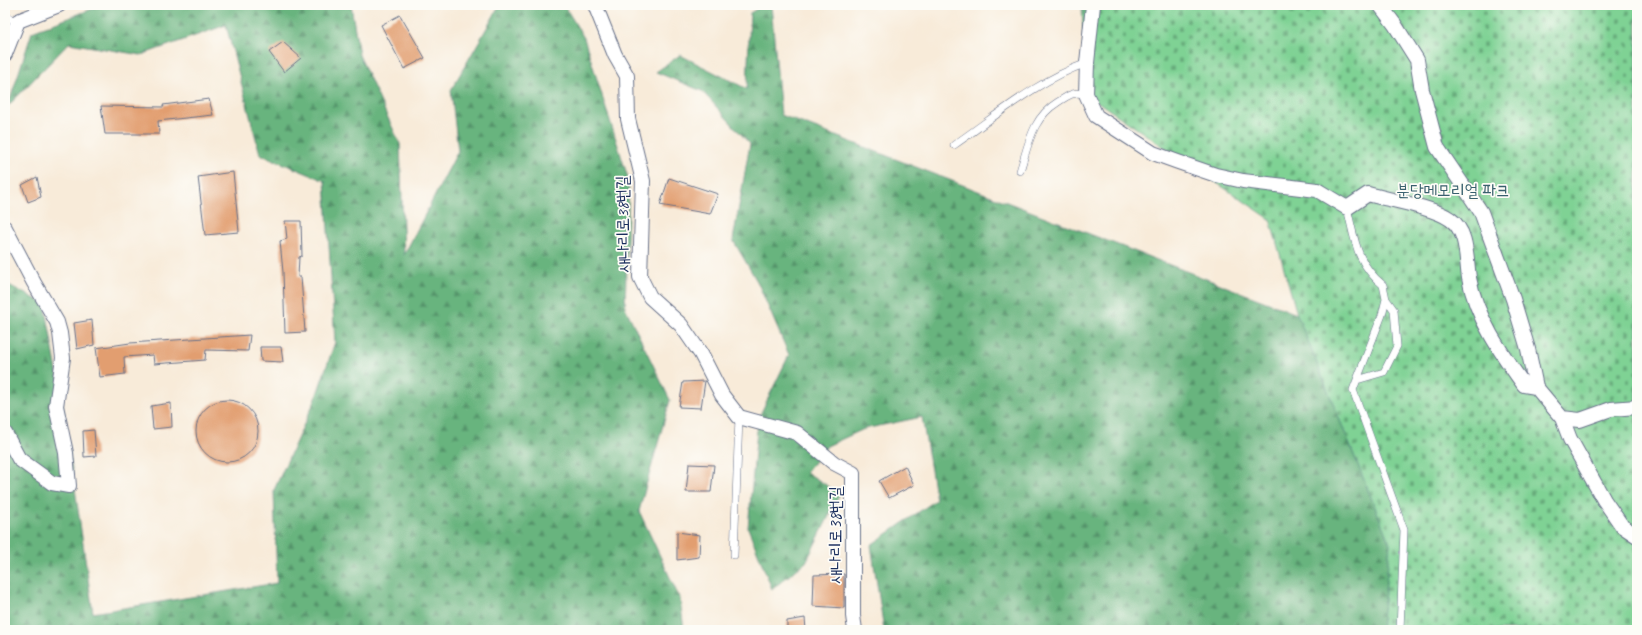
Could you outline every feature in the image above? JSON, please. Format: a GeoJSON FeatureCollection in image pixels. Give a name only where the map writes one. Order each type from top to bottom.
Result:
{"type":"FeatureCollection","features":[{"type":"Feature","properties":{"kind":"street"},"geometry":{"type":"LineString","coordinates":[[5,54],[11,19],[59,5]]}},
{"type":"Feature","properties":{"kind":"street","name":"새나리로38번길"},"geometry":{"type":"LineString","coordinates":[[595,5],[615,55],[627,76],[628,120],[643,181],[640,277],[650,297],[681,325],[701,354],[722,395],[739,417],[797,433],[834,463],[853,473],[853,616],[855,630]]}},
{"type":"Feature","properties":{"kind":"street"},"geometry":{"type":"LineString","coordinates":[[1093,5],[1087,63],[1086,94],[1096,116],[1153,153],[1216,175],[1279,187],[1317,190],[1347,208],[1368,194],[1435,211],[1450,219],[1459,230],[1465,247],[1469,278],[1483,319],[1502,354],[1524,385],[1536,387]]}},
{"type":"Feature","properties":{"kind":"street"},"geometry":{"type":"LineString","coordinates":[[1380,5],[1395,25],[1417,60],[1422,90],[1437,147],[1481,212],[1513,299],[1528,349],[1536,387],[1562,418],[1570,439],[1604,500],[1622,526],[1637,536]]}},
{"type":"Feature","properties":{"kind":"street"},"geometry":{"type":"LineString","coordinates":[[5,433],[19,459],[52,483],[69,486],[66,453],[56,406],[63,358],[60,333],[57,322],[7,235]]}},
{"type":"Feature","properties":{"kind":"street"},"geometry":{"type":"LineString","coordinates":[[1562,418],[1580,420],[1610,409],[1637,407]]}},
{"type":"Feature","properties":{"kind":"lane"},"geometry":{"type":"LineString","coordinates":[[954,145],[1041,85],[1073,68],[1087,63]]}},
{"type":"Feature","properties":{"kind":"lane"},"geometry":{"type":"LineString","coordinates":[[1020,170],[1036,122],[1040,117],[1049,108],[1073,92],[1086,94]]}},
{"type":"Feature","properties":{"kind":"lane"},"geometry":{"type":"LineString","coordinates":[[1347,208],[1362,262],[1374,278],[1383,285],[1386,299],[1394,310],[1397,346],[1384,372],[1357,380]]}},
{"type":"Feature","properties":{"kind":"lane"},"geometry":{"type":"LineString","coordinates":[[1386,299],[1382,315],[1353,390],[1404,530],[1400,630]]}},
{"type":"Feature","properties":{"kind":"lane"},"geometry":{"type":"LineString","coordinates":[[734,554],[739,417]]}},
{"type":"Feature","properties":{"kind":"green space"},"geometry":{"type":"Polygon","coordinates":[[[102,5],[351,5],[359,55],[400,144],[404,255],[458,151],[451,90],[500,5],[564,5],[584,38],[629,181],[625,307],[670,400],[639,511],[680,599],[684,630],[5,630],[5,520],[8,518],[5,513],[5,283],[45,304],[62,399],[93,613],[277,583],[274,490],[315,400],[335,342],[325,181],[260,154],[226,25],[141,55],[69,43],[8,106],[32,32],[102,5]]]}},
{"type":"Feature","properties":{"kind":"green space"},"geometry":{"type":"Polygon","coordinates":[[[763,5],[771,5],[781,115],[1297,314],[1390,544],[1381,630],[884,630],[871,545],[936,500],[922,417],[864,429],[827,446],[806,472],[840,494],[806,562],[772,589],[748,528],[758,419],[789,355],[758,283],[733,240],[750,144],[702,91],[656,72],[680,55],[747,89],[750,13],[763,5]]]}},
{"type":"Feature","properties":{"kind":"green space","name":"분당메모리얼 파크"},"geometry":{"type":"Polygon","coordinates":[[[1082,5],[1637,5],[1637,630],[1381,630],[1390,544],[1297,314],[1270,219],[1086,94],[1082,5]]]}},
{"type":"Feature","properties":{"kind":"building"},"geometry":{"type":"Polygon","coordinates":[[[400,15],[425,58],[404,69],[381,25],[400,15]]]}},
{"type":"Feature","properties":{"kind":"building"},"geometry":{"type":"Polygon","coordinates":[[[283,42],[301,58],[284,72],[269,52],[283,42]]]}},
{"type":"Feature","properties":{"kind":"building"},"geometry":{"type":"Polygon","coordinates":[[[209,99],[213,115],[158,121],[159,134],[105,134],[101,106],[164,107],[163,105],[209,99]]]}},
{"type":"Feature","properties":{"kind":"building"},"geometry":{"type":"Polygon","coordinates":[[[233,172],[239,232],[205,235],[198,177],[233,172]]]}},
{"type":"Feature","properties":{"kind":"building"},"geometry":{"type":"Polygon","coordinates":[[[37,177],[41,197],[28,202],[22,185],[37,177]]]}},
{"type":"Feature","properties":{"kind":"building"},"geometry":{"type":"Polygon","coordinates":[[[669,178],[718,194],[710,214],[660,205],[669,178]]]}},
{"type":"Feature","properties":{"kind":"building"},"geometry":{"type":"Polygon","coordinates":[[[285,221],[301,221],[302,256],[299,257],[298,277],[301,277],[305,332],[285,333],[283,272],[280,241],[287,239],[285,221]]]}},
{"type":"Feature","properties":{"kind":"building"},"geometry":{"type":"Polygon","coordinates":[[[92,320],[94,345],[77,349],[74,323],[92,320]]]}},
{"type":"Feature","properties":{"kind":"building"},"geometry":{"type":"Polygon","coordinates":[[[250,335],[248,351],[206,350],[205,360],[154,364],[153,355],[124,357],[125,374],[100,377],[96,348],[130,343],[250,335]]]}},
{"type":"Feature","properties":{"kind":"building"},"geometry":{"type":"Polygon","coordinates":[[[260,347],[281,347],[283,362],[261,361],[260,347]]]}},
{"type":"Feature","properties":{"kind":"building"},"geometry":{"type":"Polygon","coordinates":[[[705,381],[701,408],[679,407],[683,382],[705,381]]]}},
{"type":"Feature","properties":{"kind":"building"},"geometry":{"type":"Polygon","coordinates":[[[221,400],[233,400],[249,409],[256,419],[258,431],[256,443],[249,453],[233,462],[221,462],[210,457],[201,448],[196,437],[196,425],[201,414],[210,405],[221,400]]]}},
{"type":"Feature","properties":{"kind":"building"},"geometry":{"type":"Polygon","coordinates":[[[171,403],[172,427],[153,429],[151,406],[171,403]]]}},
{"type":"Feature","properties":{"kind":"building"},"geometry":{"type":"Polygon","coordinates":[[[94,430],[96,456],[84,457],[83,431],[94,430]]]}},
{"type":"Feature","properties":{"kind":"building"},"geometry":{"type":"Polygon","coordinates":[[[689,464],[714,465],[711,492],[686,492],[689,464]]]}},
{"type":"Feature","properties":{"kind":"building"},"geometry":{"type":"Polygon","coordinates":[[[905,466],[914,485],[889,498],[879,481],[905,466]]]}},
{"type":"Feature","properties":{"kind":"building"},"geometry":{"type":"Polygon","coordinates":[[[677,532],[700,535],[699,557],[677,560],[677,532]]]}},
{"type":"Feature","properties":{"kind":"building"},"geometry":{"type":"Polygon","coordinates":[[[844,574],[844,608],[813,606],[814,575],[844,574]]]}},
{"type":"Feature","properties":{"kind":"building"},"geometry":{"type":"Polygon","coordinates":[[[805,618],[806,630],[787,630],[787,621],[805,618]]]}}]}
